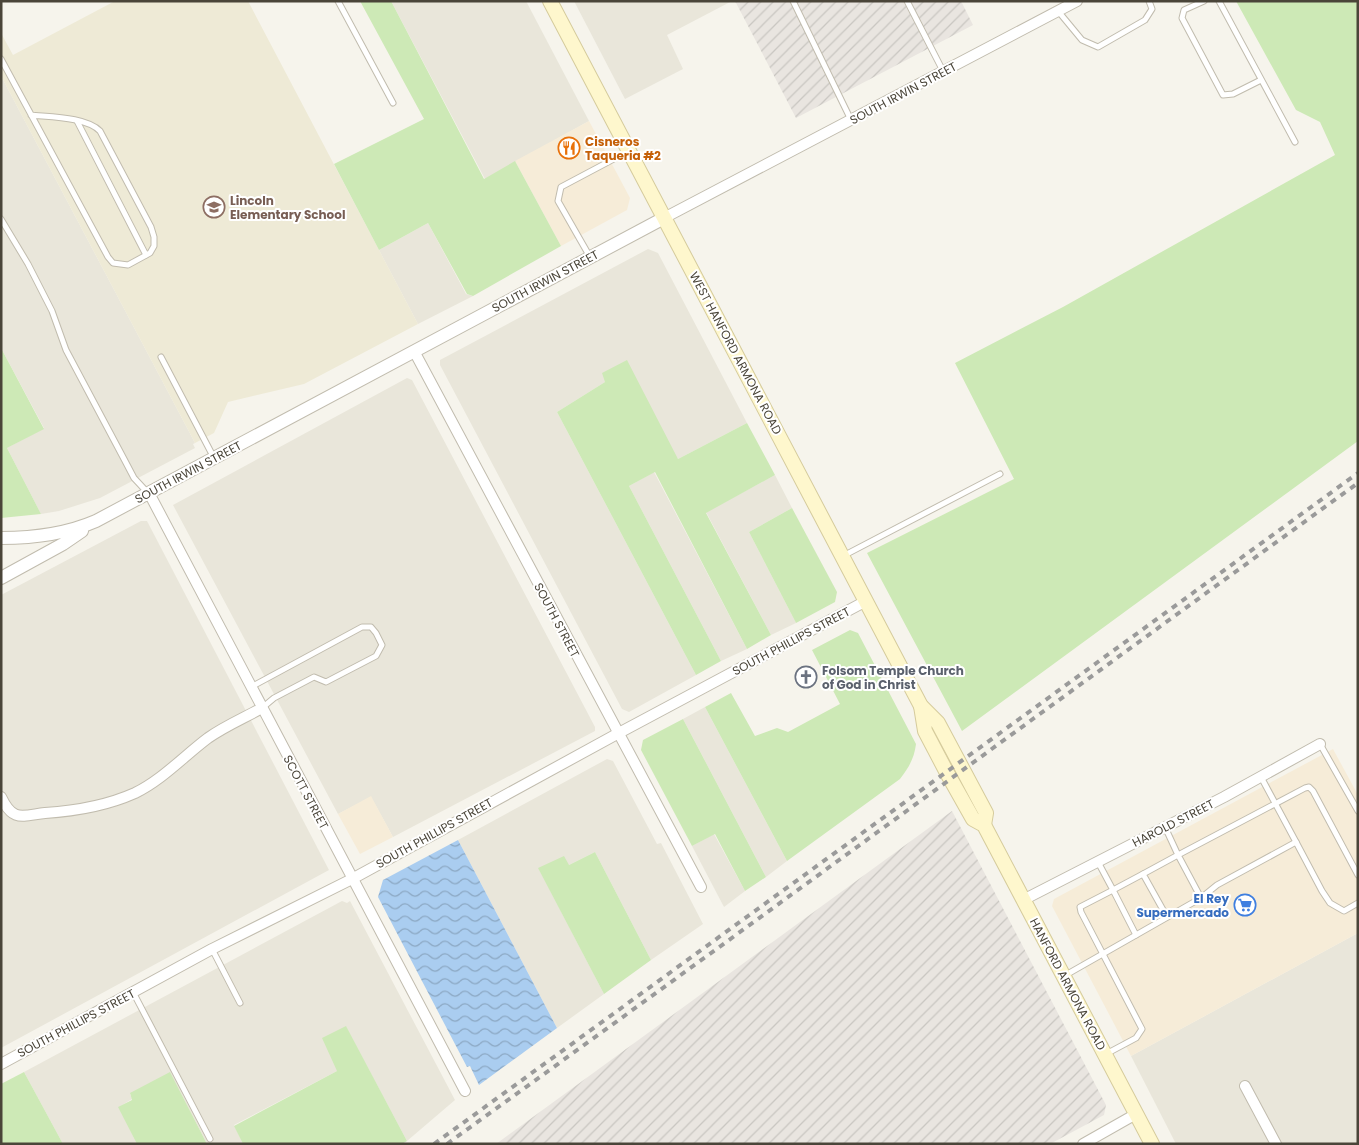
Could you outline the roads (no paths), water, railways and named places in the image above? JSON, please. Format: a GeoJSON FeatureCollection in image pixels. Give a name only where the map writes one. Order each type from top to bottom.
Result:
{"type":"FeatureCollection","features":[{"type":"Feature","properties":{"kind":"main road","name":"WEST HANFORD ARMONA ROAD"},"geometry":{"type":"LineString","coordinates":[[550,1],[921,706]]}},
{"type":"Feature","properties":{"kind":"main road","name":"HANFORD ARMONA ROAD"},"geometry":{"type":"LineString","coordinates":[[921,706],[925,731],[946,771],[973,819],[984,825],[1152,1144]]}},
{"type":"Feature","properties":{"kind":"street","name":"SOUTH IRWIN STREET"},"geometry":{"type":"LineString","coordinates":[[96,521],[590,257],[1077,1]]}},
{"type":"Feature","properties":{"kind":"street","name":"SOUTH STREET"},"geometry":{"type":"LineString","coordinates":[[414,351],[701,887]]}},
{"type":"Feature","properties":{"kind":"street","name":"SCOTT STREET"},"geometry":{"type":"LineString","coordinates":[[149,493],[464,1091]]}},
{"type":"Feature","properties":{"kind":"street"},"geometry":{"type":"LineString","coordinates":[[1,538],[56,534],[96,521]]}},
{"type":"Feature","properties":{"kind":"street"},"geometry":{"type":"LineString","coordinates":[[1,578],[62,544],[96,521]]}},
{"type":"Feature","properties":{"kind":"street","name":"SOUTH PHILLIPS STREET"},"geometry":{"type":"LineString","coordinates":[[1,1064],[212,949],[352,879],[866,601]]}},
{"type":"Feature","properties":{"kind":"street"},"geometry":{"type":"LineString","coordinates":[[1,798],[9,811],[17,816],[69,811],[110,803],[135,793],[158,778],[209,738],[262,708]]}},
{"type":"Feature","properties":{"kind":"street","name":"HAROLD STREET"},"geometry":{"type":"LineString","coordinates":[[1023,900],[1261,777],[1320,744]]}},
{"type":"Feature","properties":{"kind":"street"},"geometry":{"type":"LineString","coordinates":[[1245,1086],[1276,1144]]}},
{"type":"Feature","properties":{"kind":"street"},"geometry":{"type":"LineString","coordinates":[[1083,1144],[1136,1114]]}},
{"type":"Feature","properties":{"kind":"lane"},"geometry":{"type":"LineString","coordinates":[[338,1],[393,103]]}},
{"type":"Feature","properties":{"kind":"lane"},"geometry":{"type":"LineString","coordinates":[[793,1],[851,121]]}},
{"type":"Feature","properties":{"kind":"lane"},"geometry":{"type":"LineString","coordinates":[[907,1],[943,72]]}},
{"type":"Feature","properties":{"kind":"lane"},"geometry":{"type":"LineString","coordinates":[[1058,11],[1082,40],[1098,47],[1145,20],[1152,9],[1150,1]]}},
{"type":"Feature","properties":{"kind":"lane"},"geometry":{"type":"LineString","coordinates":[[1204,1],[1184,10],[1182,18],[1223,95],[1233,94],[1261,80]]}},
{"type":"Feature","properties":{"kind":"lane"},"geometry":{"type":"LineString","coordinates":[[1219,1],[1295,142]]}},
{"type":"Feature","properties":{"kind":"lane"},"geometry":{"type":"LineString","coordinates":[[1,59],[31,115],[108,257],[113,263],[128,265],[150,253],[154,246],[151,227],[95,125],[31,115]]}},
{"type":"Feature","properties":{"kind":"lane"},"geometry":{"type":"LineString","coordinates":[[76,121],[146,255]]}},
{"type":"Feature","properties":{"kind":"lane"},"geometry":{"type":"LineString","coordinates":[[590,257],[558,201],[561,187],[629,151]]}},
{"type":"Feature","properties":{"kind":"lane"},"geometry":{"type":"LineString","coordinates":[[1,219],[28,264],[52,311],[66,350],[134,478],[149,493]]}},
{"type":"Feature","properties":{"kind":"lane"},"geometry":{"type":"LineString","coordinates":[[161,357],[214,458]]}},
{"type":"Feature","properties":{"kind":"lane"},"geometry":{"type":"LineString","coordinates":[[843,556],[1000,474]]}},
{"type":"Feature","properties":{"kind":"lane"},"geometry":{"type":"LineString","coordinates":[[251,687],[362,627],[371,627],[382,645],[376,656],[326,682],[314,677],[274,698],[262,708]]}},
{"type":"Feature","properties":{"kind":"lane"},"geometry":{"type":"LineString","coordinates":[[1320,744],[1358,811]]}},
{"type":"Feature","properties":{"kind":"lane"},"geometry":{"type":"LineString","coordinates":[[1261,777],[1330,903],[1344,911],[1358,903]]}},
{"type":"Feature","properties":{"kind":"lane"},"geometry":{"type":"LineString","coordinates":[[1105,1055],[1136,1038],[1142,1029],[1080,912],[1080,907],[1309,787],[1313,791],[1358,875]]}},
{"type":"Feature","properties":{"kind":"lane"},"geometry":{"type":"LineString","coordinates":[[1165,827],[1201,898]]}},
{"type":"Feature","properties":{"kind":"lane"},"geometry":{"type":"LineString","coordinates":[[1064,976],[1201,898],[1217,885],[1296,842]]}},
{"type":"Feature","properties":{"kind":"lane"},"geometry":{"type":"LineString","coordinates":[[1098,862],[1136,935]]}},
{"type":"Feature","properties":{"kind":"lane"},"geometry":{"type":"LineString","coordinates":[[1143,874],[1167,917]]}},
{"type":"Feature","properties":{"kind":"lane"},"geometry":{"type":"LineString","coordinates":[[212,949],[240,1003]]}},
{"type":"Feature","properties":{"kind":"lane"},"geometry":{"type":"LineString","coordinates":[[133,992],[210,1139]]}},
{"type":"Feature","properties":{"kind":"water"},"geometry":{"type":"Polygon","coordinates":[[[458,840],[557,1028],[479,1085],[470,1066],[467,1067],[378,897],[383,880],[458,840]]]}},
{"type":"Feature","properties":{"kind":"railway"},"geometry":{"type":"LineString","coordinates":[[434,1144],[1358,473]]}},
{"type":"Feature","properties":{"kind":"railway"},"geometry":{"type":"LineString","coordinates":[[447,1144],[1358,483]]}},
{"type":"Feature","properties":{"kind":"place","name":"Cisneros Taqueria #2"},"geometry":{"type":"Point","coordinates":[569,148]}},
{"type":"Feature","properties":{"kind":"place","name":"Lincoln Elementary School"},"geometry":{"type":"Point","coordinates":[214,207]}},
{"type":"Feature","properties":{"kind":"place","name":"Folsom Temple Church of God in Christ"},"geometry":{"type":"Point","coordinates":[806,677]}},
{"type":"Feature","properties":{"kind":"place","name":"El Rey Supermercado"},"geometry":{"type":"Point","coordinates":[1245,905]}}]}
